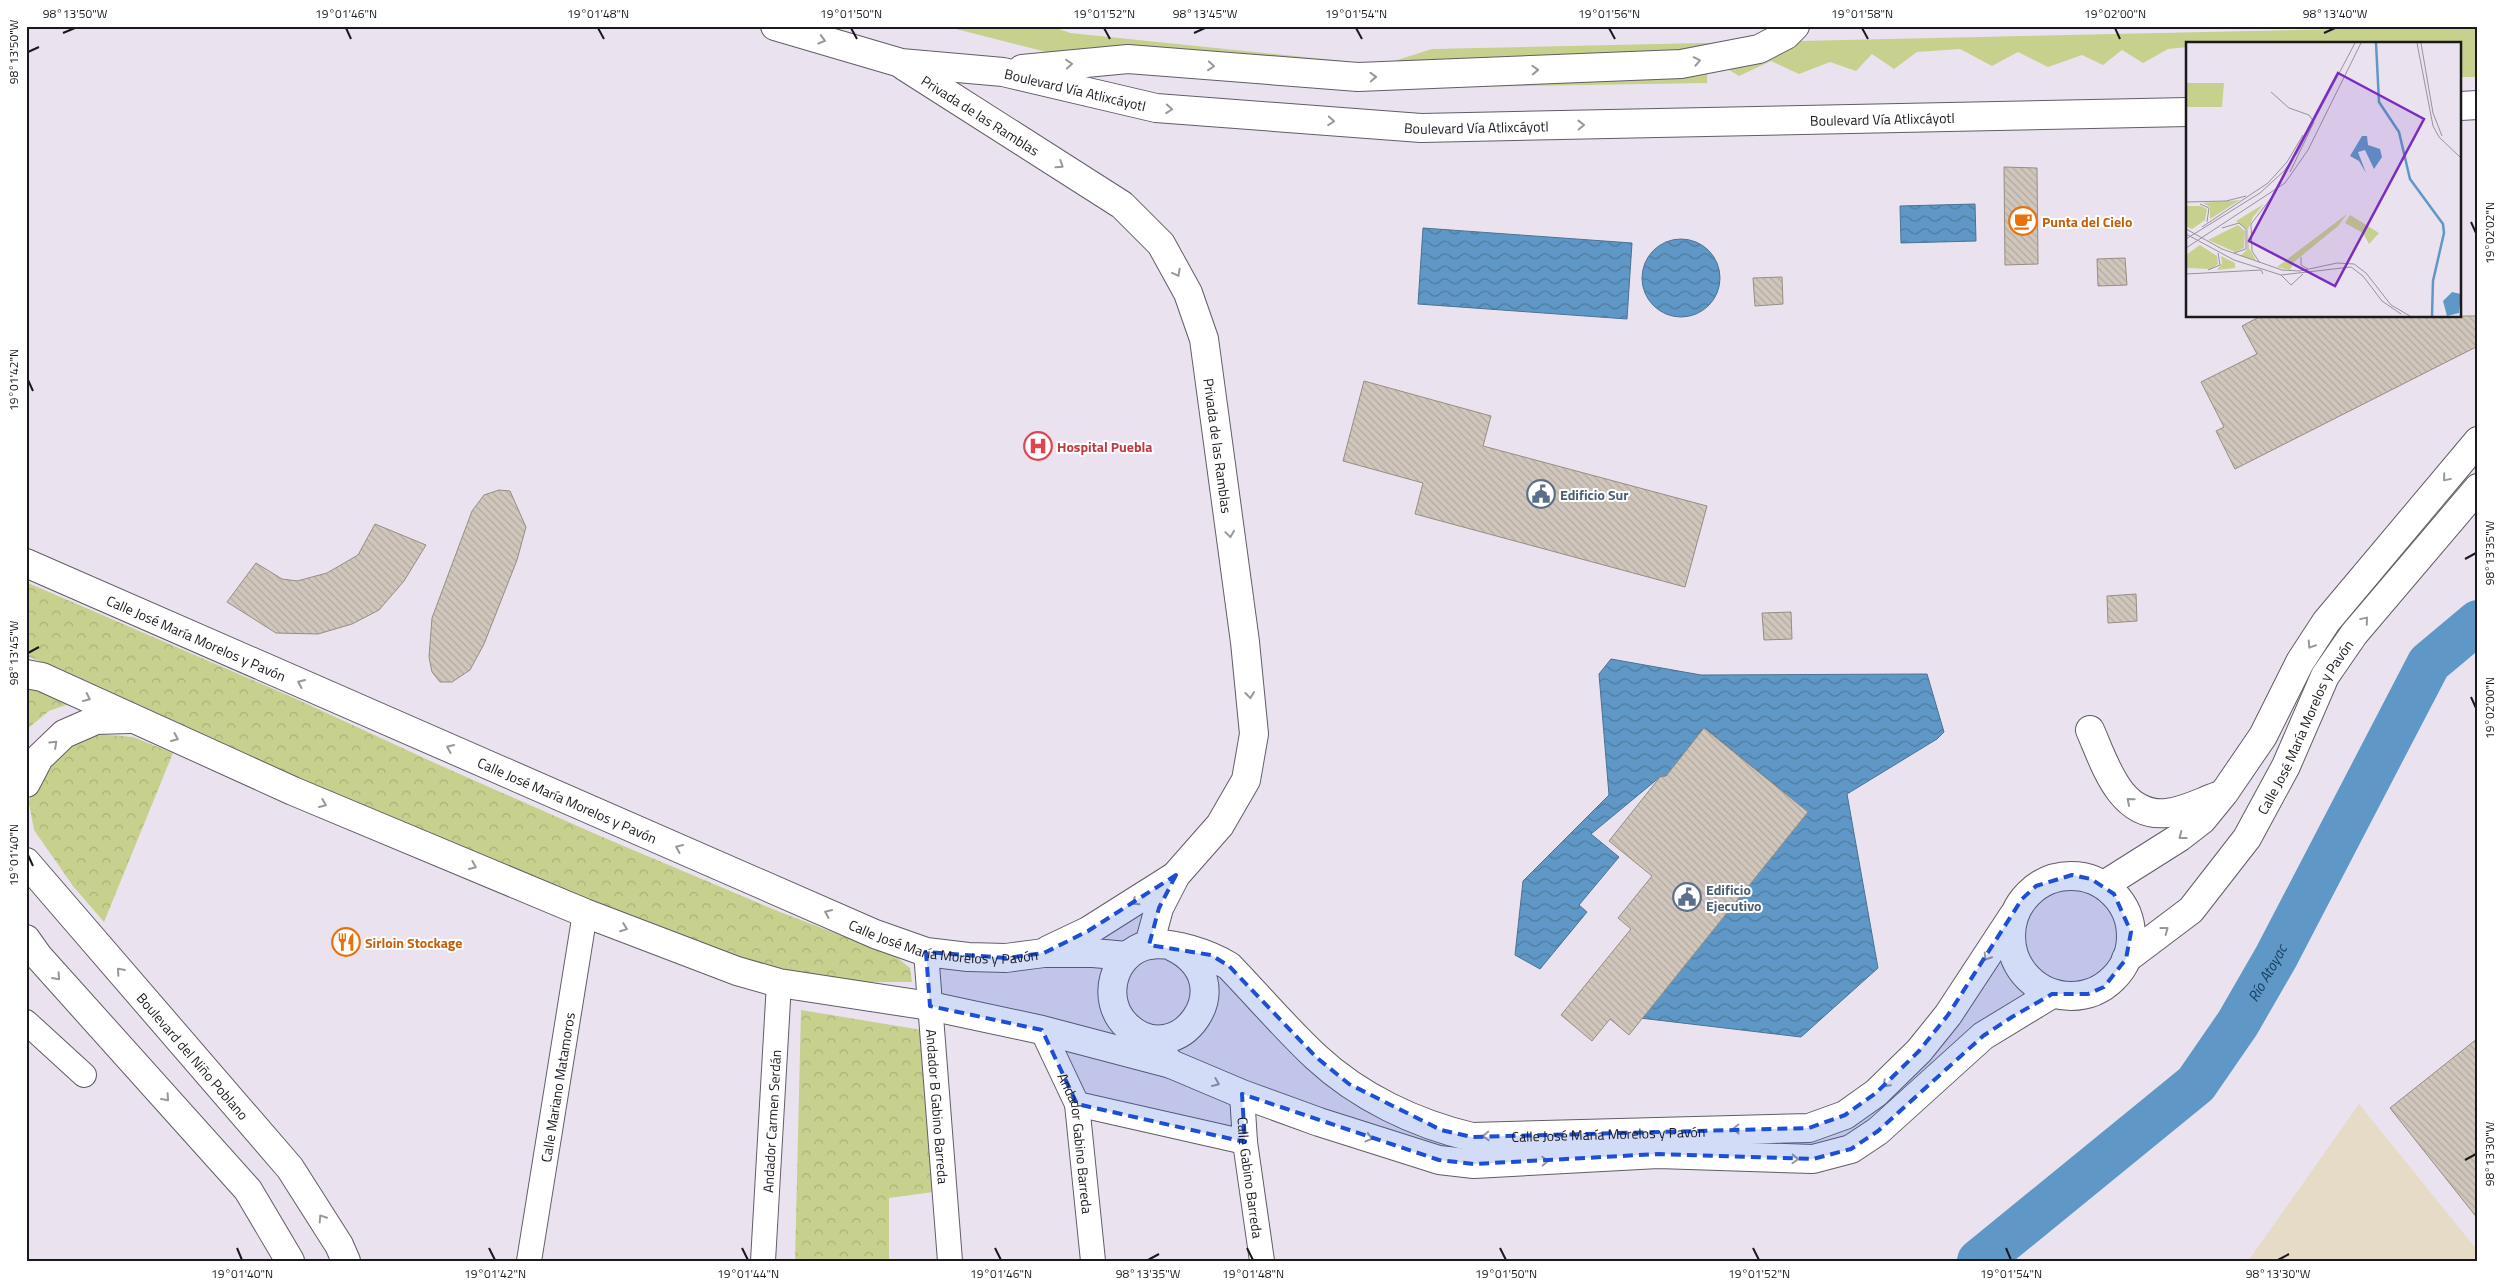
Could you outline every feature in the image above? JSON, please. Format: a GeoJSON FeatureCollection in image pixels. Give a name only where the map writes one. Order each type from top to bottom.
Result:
{"type":"FeatureCollection","features":[{"type":"Feature","properties":{"kind":"street"},"geometry":{"type":"LineString","coordinates":[[1003,72],[1128,59],[1358,78],[1681,64],[1759,49],[1786,35],[1796,26]]}},
{"type":"Feature","properties":{"kind":"street","name":"Boulevard Vía Atlixcáyotl"},"geometry":{"type":"LineString","coordinates":[[775,27],[901,64],[1003,72],[1156,108],[1421,128],[2186,112]]}},
{"type":"Feature","properties":{"kind":"street","name":"Privada de las Ramblas"},"geometry":{"type":"LineString","coordinates":[[901,64],[1122,205],[1161,244],[1188,293],[1204,339],[1245,642],[1254,734],[1246,780],[1220,825],[1176,875],[1158,908],[1150,949]]}},
{"type":"Feature","properties":{"kind":"street"},"geometry":{"type":"LineString","coordinates":[[2462,106],[2478,105]]}},
{"type":"Feature","properties":{"kind":"street"},"geometry":{"type":"LineString","coordinates":[[2104,885],[2180,837],[2202,820],[2224,793],[2263,736],[2300,662],[2326,622],[2478,441]]}},
{"type":"Feature","properties":{"kind":"street","name":"Calle José María Morelos y Pavón"},"geometry":{"type":"LineString","coordinates":[[2126,959],[2191,910],[2247,838],[2286,766],[2326,676],[2354,634],[2478,488]]}},
{"type":"Feature","properties":{"kind":"street","name":"Calle José María Morelos y Pavón"},"geometry":{"type":"LineString","coordinates":[[26,562],[875,934],[926,952],[968,957],[1006,958],[1044,953],[1093,953],[1150,949],[1211,955],[1229,966],[1316,1057],[1349,1084],[1386,1105],[1441,1130],[1472,1137],[1809,1128],[1845,1115],[1876,1093],[1919,1051],[1948,1015],[2013,916]]}},
{"type":"Feature","properties":{"kind":"street"},"geometry":{"type":"LineString","coordinates":[[26,674],[42,677],[293,791],[585,913],[737,970],[779,983],[930,1006],[1042,1030],[1107,1045],[1171,1064]]}},
{"type":"Feature","properties":{"kind":"street"},"geometry":{"type":"LineString","coordinates":[[26,783],[39,758],[64,734],[96,720],[130,718]]}},
{"type":"Feature","properties":{"kind":"street"},"geometry":{"type":"LineString","coordinates":[[2090,730],[2114,785],[2135,806],[2151,813],[2167,813],[2183,810],[2224,793]]}},
{"type":"Feature","properties":{"kind":"street"},"geometry":{"type":"LineString","coordinates":[[26,851],[46,886]]}},
{"type":"Feature","properties":{"kind":"street","name":"Boulevard del Niño Poblano"},"geometry":{"type":"LineString","coordinates":[[26,862],[290,1168],[339,1245],[346,1261]]}},
{"type":"Feature","properties":{"kind":"street"},"geometry":{"type":"LineString","coordinates":[[1044,953],[1088,931],[1176,875]]}},
{"type":"Feature","properties":{"kind":"street"},"geometry":{"type":"LineString","coordinates":[[2072,875],[2091,879],[2104,885],[2114,894],[2128,918],[2131,932],[2126,959],[2117,975],[2104,987],[2088,994],[2070,996],[2052,994],[2035,985],[2028,978],[2013,954],[2010,935],[2013,916],[2022,899],[2036,886],[2053,878],[2072,875]]}},
{"type":"Feature","properties":{"kind":"street","name":"Calle Mariano Matamoros"},"geometry":{"type":"LineString","coordinates":[[528,1261],[585,913]]}},
{"type":"Feature","properties":{"kind":"street"},"geometry":{"type":"LineString","coordinates":[[26,939],[38,956],[248,1190],[290,1261]]}},
{"type":"Feature","properties":{"kind":"street"},"geometry":{"type":"LineString","coordinates":[[1107,1045],[1142,1036],[1163,1039],[1179,1034],[1193,1024],[1202,1009],[1206,992],[1203,975],[1194,960],[1150,949],[1114,976],[1112,999],[1114,1006],[1121,1020],[1142,1036]]}},
{"type":"Feature","properties":{"kind":"street","name":"Andador B Gabino Barreda"},"geometry":{"type":"LineString","coordinates":[[926,952],[950,1261]]}},
{"type":"Feature","properties":{"kind":"street","name":"Andador Carmen Serdán"},"geometry":{"type":"LineString","coordinates":[[763,1261],[779,983]]}},
{"type":"Feature","properties":{"kind":"street","name":"Calle José María Morelos y Pavón"},"geometry":{"type":"LineString","coordinates":[[1142,1036],[1171,1064],[1242,1094],[1319,1122],[1439,1160],[1474,1164],[1658,1154],[1813,1160],[1851,1149],[1878,1131],[1983,1036],[2052,994]]}},
{"type":"Feature","properties":{"kind":"street"},"geometry":{"type":"LineString","coordinates":[[26,1022],[84,1075]]}},
{"type":"Feature","properties":{"kind":"street","name":"Andador Gabino Barreda"},"geometry":{"type":"LineString","coordinates":[[1042,1030],[1077,1104],[1093,1261]]}},
{"type":"Feature","properties":{"kind":"street","name":"Calle Gabino Barreda"},"geometry":{"type":"LineString","coordinates":[[1242,1094],[1246,1142],[1262,1261]]}},
{"type":"Feature","properties":{"kind":"street"},"geometry":{"type":"LineString","coordinates":[[1077,1104],[1246,1142]]}},
{"type":"Feature","properties":{"kind":"highlighted area"},"geometry":{"type":"Polygon","coordinates":[[[1176,875],[1159,908],[1149,945],[1211,955],[1229,966],[1316,1057],[1349,1084],[1441,1130],[1472,1137],[1809,1128],[1845,1115],[1876,1093],[1919,1051],[1948,1015],[2022,899],[2036,886],[2072,875],[2091,879],[2114,894],[2131,932],[2126,959],[2104,987],[2088,994],[2052,994],[2012,1017],[1983,1036],[1878,1131],[1851,1149],[1813,1159],[1658,1154],[1474,1164],[1439,1160],[1242,1094],[1245,1142],[1077,1104],[1042,1030],[930,1006],[926,952],[1006,958],[1044,953],[1088,931],[1176,875]]]}},
{"type":"Feature","properties":{"kind":"shaded area"},"geometry":{"type":"Polygon","coordinates":[[[2359,1104],[2478,1251],[2478,1261],[2248,1261],[2359,1104]]]}},
{"type":"Feature","properties":{"kind":"green space"},"geometry":{"type":"Polygon","coordinates":[[[944,26],[1051,26],[1070,33],[1383,65],[1385,89],[1251,83],[1094,64],[944,26]]]}},
{"type":"Feature","properties":{"kind":"green space"},"geometry":{"type":"Polygon","coordinates":[[[2478,26],[2478,77],[2462,77],[2462,42],[2186,42],[2186,47],[2168,49],[2143,63],[2122,50],[2103,65],[2082,55],[2048,67],[2018,52],[1992,66],[1960,49],[1917,52],[1894,69],[1872,54],[1856,71],[1830,62],[1799,74],[1771,61],[1739,76],[1708,57],[1707,83],[1403,88],[1394,61],[1432,49],[2478,26]]]}},
{"type":"Feature","properties":{"kind":"green space"},"geometry":{"type":"Polygon","coordinates":[[[26,582],[292,697],[600,836],[780,912],[895,956],[910,968],[912,982],[837,982],[787,972],[724,954],[586,900],[321,788],[57,667],[26,656],[26,582]]]}},
{"type":"Feature","properties":{"kind":"green space"},"geometry":{"type":"Polygon","coordinates":[[[26,683],[69,704],[49,711],[26,730],[26,683]]]}},
{"type":"Feature","properties":{"kind":"green space"},"geometry":{"type":"Polygon","coordinates":[[[98,734],[133,737],[173,753],[104,922],[73,886],[34,830],[29,803],[34,780],[72,743],[98,734]]]}},
{"type":"Feature","properties":{"kind":"green space"},"geometry":{"type":"Polygon","coordinates":[[[801,1010],[922,1030],[940,1191],[889,1198],[889,1261],[795,1261],[801,1010]]]}},
{"type":"Feature","properties":{"kind":"water"},"geometry":{"type":"Polygon","coordinates":[[[1975,204],[1976,241],[1901,243],[1900,206],[1975,204]]]}},
{"type":"Feature","properties":{"kind":"water"},"geometry":{"type":"Polygon","coordinates":[[[1423,228],[1632,243],[1627,319],[1418,304],[1423,228]]]}},
{"type":"Feature","properties":{"kind":"water"},"geometry":{"type":"Polygon","coordinates":[[[1681,239],[1696,242],[1709,250],[1717,263],[1720,278],[1717,293],[1709,306],[1696,314],[1681,317],[1666,314],[1653,306],[1645,293],[1642,278],[1645,263],[1653,250],[1666,242],[1681,239]]]}},
{"type":"Feature","properties":{"kind":"water"},"geometry":{"type":"Polygon","coordinates":[[[1611,659],[1701,675],[1927,674],[1944,732],[1937,739],[1847,794],[1878,968],[1801,1037],[1606,1014],[1785,793],[1705,728],[1666,776],[1660,777],[1591,834],[1619,857],[1579,905],[1587,912],[1540,969],[1515,955],[1523,881],[1609,795],[1599,674],[1611,659]]]}},
{"type":"Feature","properties":{"kind":"building"},"geometry":{"type":"Polygon","coordinates":[[[2004,167],[2037,168],[2038,264],[2005,265],[2004,167]]]}},
{"type":"Feature","properties":{"kind":"building"},"geometry":{"type":"Polygon","coordinates":[[[2125,258],[2127,285],[2098,286],[2097,259],[2125,258]]]}},
{"type":"Feature","properties":{"kind":"building"},"geometry":{"type":"Polygon","coordinates":[[[1782,277],[1783,304],[1755,306],[1753,278],[1782,277]]]}},
{"type":"Feature","properties":{"kind":"building"},"geometry":{"type":"Polygon","coordinates":[[[2462,316],[2478,316],[2478,346],[2235,469],[2216,431],[2224,427],[2201,382],[2257,354],[2242,326],[2257,318],[2462,318],[2462,316]]]}},
{"type":"Feature","properties":{"kind":"building","name":"Edificio Sur"},"geometry":{"type":"Polygon","coordinates":[[[1364,381],[1491,416],[1483,446],[1707,506],[1685,587],[1415,514],[1423,483],[1343,461],[1364,381]]]}},
{"type":"Feature","properties":{"kind":"building"},"geometry":{"type":"Polygon","coordinates":[[[499,490],[510,491],[526,527],[517,560],[484,644],[470,670],[452,682],[440,682],[432,672],[429,657],[432,618],[472,511],[484,495],[499,490]]]}},
{"type":"Feature","properties":{"kind":"building"},"geometry":{"type":"Polygon","coordinates":[[[375,524],[426,545],[404,581],[379,610],[352,624],[318,634],[276,633],[227,602],[256,563],[282,579],[297,581],[327,573],[358,555],[375,524]]]}},
{"type":"Feature","properties":{"kind":"building"},"geometry":{"type":"Polygon","coordinates":[[[2136,594],[2137,621],[2108,623],[2107,596],[2136,594]]]}},
{"type":"Feature","properties":{"kind":"building"},"geometry":{"type":"Polygon","coordinates":[[[1791,612],[1792,639],[1764,640],[1762,613],[1791,612]]]}},
{"type":"Feature","properties":{"kind":"building","name":"Edificio Ejecutivo"},"geometry":{"type":"Polygon","coordinates":[[[1704,728],[1808,812],[1629,1035],[1610,1019],[1592,1041],[1561,1015],[1631,929],[1618,918],[1652,876],[1609,841],[1660,777],[1666,776],[1704,728]]]}},
{"type":"Feature","properties":{"kind":"building"},"geometry":{"type":"Polygon","coordinates":[[[2478,1038],[2478,1219],[2390,1108],[2478,1038]]]}},
{"type":"Feature","properties":{"kind":"waterway","name":"Río Atoyac"},"geometry":{"type":"LineString","coordinates":[[1979,1261],[2196,1084],[2238,1023],[2276,957],[2429,663],[2478,622]]}},
{"type":"Feature","properties":{"kind":"place","name":"Punta del Cielo"},"geometry":{"type":"Point","coordinates":[2023,221]}},
{"type":"Feature","properties":{"kind":"place","name":"Hospital Puebla"},"geometry":{"type":"Point","coordinates":[1038,446]}},
{"type":"Feature","properties":{"kind":"place","name":"Edificio Sur"},"geometry":{"type":"Point","coordinates":[1541,494]}},
{"type":"Feature","properties":{"kind":"place","name":"Edificio Ejecutivo"},"geometry":{"type":"Point","coordinates":[1687,897]}},
{"type":"Feature","properties":{"kind":"place","name":"Sirloin Stockage"},"geometry":{"type":"Point","coordinates":[346,942]}}]}
